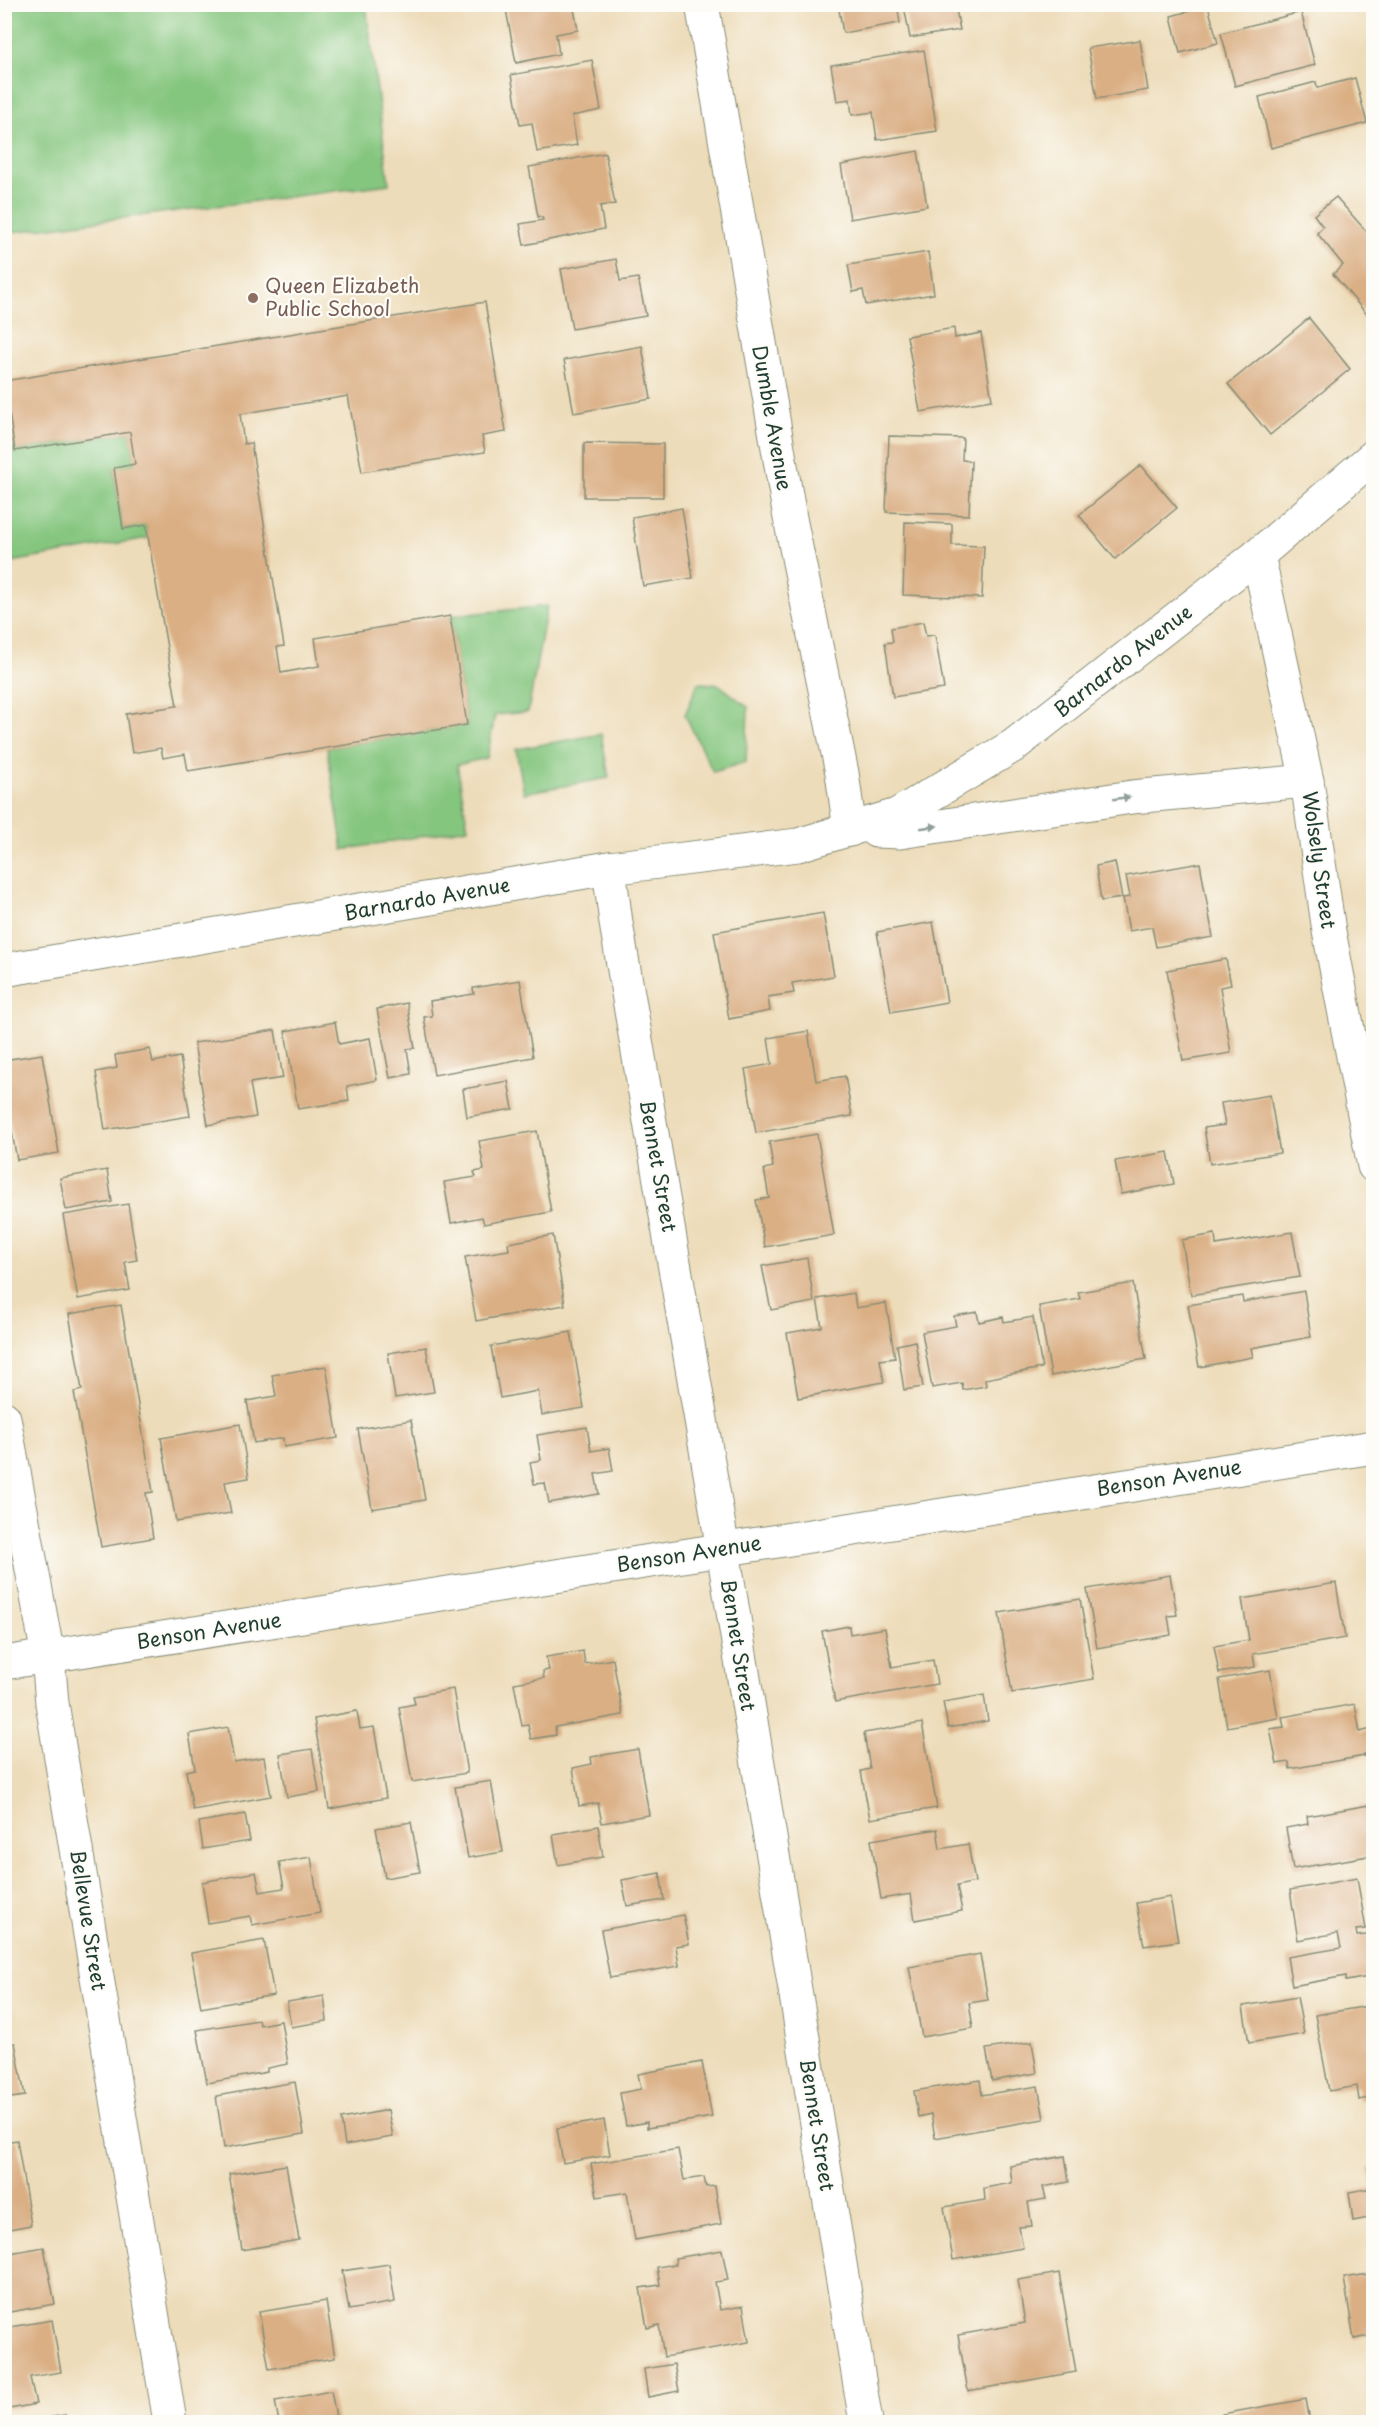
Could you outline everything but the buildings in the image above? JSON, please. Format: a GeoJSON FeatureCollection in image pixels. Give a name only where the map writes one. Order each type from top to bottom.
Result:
{"type":"FeatureCollection","features":[{"type":"Feature","properties":{"kind":"street","name":"Dumble Avenue"},"geometry":{"type":"LineString","coordinates":[[702,4],[788,506],[842,773],[850,830]]}},
{"type":"Feature","properties":{"kind":"street","name":"Barnardo Avenue"},"geometry":{"type":"LineString","coordinates":[[4,970],[609,868],[798,845],[897,815],[1013,746],[1258,555],[1374,456]]}},
{"type":"Feature","properties":{"kind":"street","name":"Wolsely Street"},"geometry":{"type":"LineString","coordinates":[[1258,555],[1307,781],[1329,931],[1374,1166]]}},
{"type":"Feature","properties":{"kind":"street","name":"Barnardo Avenue"},"geometry":{"type":"LineString","coordinates":[[850,830],[900,832],[1132,797],[1307,781]]}},
{"type":"Feature","properties":{"kind":"street","name":"Bennet Street"},"geometry":{"type":"LineString","coordinates":[[609,868],[616,923],[866,2422]]}},
{"type":"Feature","properties":{"kind":"street","name":"Bellevue Street"},"geometry":{"type":"LineString","coordinates":[[4,1418],[48,1656],[56,1727],[170,2422]]}},
{"type":"Feature","properties":{"kind":"street","name":"Benson Avenue"},"geometry":{"type":"LineString","coordinates":[[4,1663],[1374,1446]]}},
{"type":"Feature","properties":{"kind":"green space"},"geometry":{"type":"Polygon","coordinates":[[[4,5],[366,5],[389,184],[5,233],[4,5]]]}},
{"type":"Feature","properties":{"kind":"green space"},"geometry":{"type":"Polygon","coordinates":[[[4,386],[15,451],[130,432],[135,464],[114,469],[123,529],[146,525],[149,538],[5,563],[4,386]]]}},
{"type":"Feature","properties":{"kind":"green space"},"geometry":{"type":"Polygon","coordinates":[[[547,606],[528,712],[495,715],[487,758],[457,765],[468,828],[343,850],[327,748],[467,725],[450,616],[547,606]]]}},
{"type":"Feature","properties":{"kind":"green space"},"geometry":{"type":"Polygon","coordinates":[[[698,683],[718,684],[748,707],[746,762],[713,772],[685,715],[698,683]]]}},
{"type":"Feature","properties":{"kind":"green space"},"geometry":{"type":"Polygon","coordinates":[[[601,734],[609,778],[524,793],[516,749],[601,734]]]}},
{"type":"Feature","properties":{"kind":"place","name":"Queen Elizabeth Public School"},"geometry":{"type":"Point","coordinates":[253,298]}}]}
